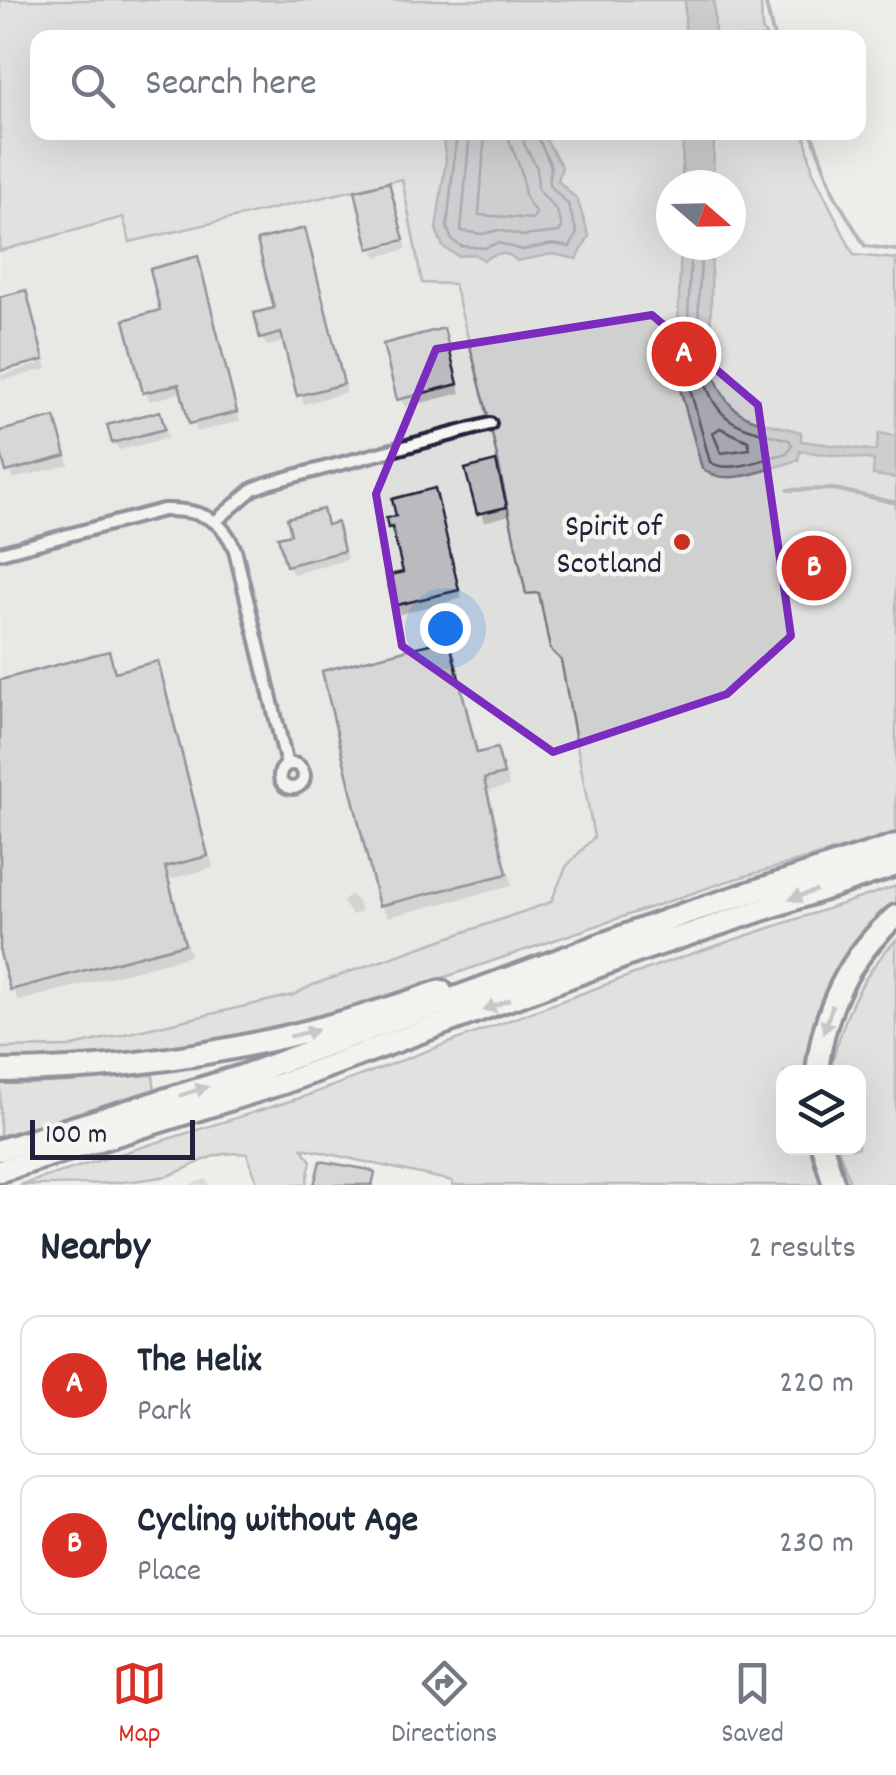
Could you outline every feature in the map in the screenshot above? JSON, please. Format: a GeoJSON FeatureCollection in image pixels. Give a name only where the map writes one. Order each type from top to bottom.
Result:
{"type":"FeatureCollection","features":[{"type":"Feature","properties":{"kind":"highway"},"geometry":{"type":"LineString","coordinates":[[0,1072],[132,1064],[207,1054],[300,1034],[896,845]]}},
{"type":"Feature","properties":{"kind":"highway"},"geometry":{"type":"LineString","coordinates":[[0,1171],[283,1083],[642,950],[896,866]]}},
{"type":"Feature","properties":{"kind":"highway"},"geometry":{"type":"LineString","coordinates":[[0,1150],[302,1055],[771,885]]}},
{"type":"Feature","properties":{"kind":"highway"},"geometry":{"type":"LineString","coordinates":[[818,1065],[824,1030],[845,978],[871,939],[896,916]]}},
{"type":"Feature","properties":{"kind":"highway"},"geometry":{"type":"LineString","coordinates":[[826,1155],[834,1185]]}},
{"type":"Feature","properties":{"kind":"street"},"geometry":{"type":"LineString","coordinates":[[216,521],[253,489],[268,483],[490,424]]}},
{"type":"Feature","properties":{"kind":"street"},"geometry":{"type":"LineString","coordinates":[[0,553],[163,510],[182,510],[216,521],[228,533],[235,550],[287,765]]}},
{"type":"Feature","properties":{"kind":"highlighted area"},"geometry":{"type":"Polygon","coordinates":[[[652,315],[758,405],[791,636],[727,694],[553,752],[402,646],[376,494],[436,349],[652,315]]]}},
{"type":"Feature","properties":{"kind":"shaded area"},"geometry":{"type":"Polygon","coordinates":[[[0,0],[761,0],[763,30],[30,30],[30,140],[806,140],[813,172],[854,255],[896,259],[896,833],[728,881],[340,1013],[192,1048],[87,1063],[0,1065],[0,1048],[69,1047],[293,995],[551,902],[566,867],[594,837],[561,660],[550,649],[539,593],[526,594],[490,424],[454,284],[422,283],[402,179],[130,242],[123,217],[0,251],[0,0]]]}},
{"type":"Feature","properties":{"kind":"shaded area"},"geometry":{"type":"Polygon","coordinates":[[[402,178],[422,282],[454,284],[490,424],[526,593],[539,593],[550,649],[561,660],[594,838],[566,867],[551,902],[293,995],[69,1047],[0,1048],[0,251],[124,217],[131,242],[402,178]]]}},
{"type":"Feature","properties":{"kind":"shaded area"},"geometry":{"type":"Polygon","coordinates":[[[896,886],[896,906],[860,940],[834,980],[816,1024],[807,1065],[776,1065],[776,1155],[814,1155],[822,1185],[453,1185],[452,1181],[302,1148],[311,1161],[306,1185],[258,1185],[247,1154],[234,1153],[149,1179],[20,1185],[303,1097],[661,964],[896,886]]]}},
{"type":"Feature","properties":{"kind":"shaded area"},"geometry":{"type":"Polygon","coordinates":[[[896,940],[896,1185],[851,1185],[840,1155],[866,1155],[866,1065],[832,1063],[855,997],[896,940]]]}},
{"type":"Feature","properties":{"kind":"shaded area"},"geometry":{"type":"Polygon","coordinates":[[[153,1075],[155,1091],[0,1136],[0,1084],[153,1075]]]}},
{"type":"Feature","properties":{"kind":"water"},"geometry":{"type":"Polygon","coordinates":[[[685,0],[714,0],[715,30],[685,30],[685,0]]]}},
{"type":"Feature","properties":{"kind":"water"},"geometry":{"type":"Polygon","coordinates":[[[546,140],[562,167],[558,181],[577,199],[589,236],[577,259],[553,254],[517,261],[501,254],[484,260],[474,254],[458,256],[443,247],[436,229],[446,160],[443,141],[546,140]]]}},
{"type":"Feature","properties":{"kind":"water"},"geometry":{"type":"Polygon","coordinates":[[[683,140],[714,140],[713,170],[682,170],[683,140]]]}},
{"type":"Feature","properties":{"kind":"water"},"geometry":{"type":"Polygon","coordinates":[[[680,260],[712,260],[710,359],[731,405],[753,419],[801,432],[801,441],[876,451],[879,433],[896,436],[896,478],[873,475],[874,460],[800,451],[798,460],[748,475],[711,474],[702,468],[676,374],[680,260]]]}},
{"type":"Feature","properties":{"kind":"building"},"geometry":{"type":"Polygon","coordinates":[[[389,182],[404,240],[369,249],[355,191],[389,182]]]}},
{"type":"Feature","properties":{"kind":"building"},"geometry":{"type":"Polygon","coordinates":[[[305,228],[344,384],[297,396],[281,333],[260,339],[254,313],[274,308],[257,240],[305,228]]]}},
{"type":"Feature","properties":{"kind":"building"},"geometry":{"type":"Polygon","coordinates":[[[198,256],[237,412],[189,424],[179,384],[143,393],[124,320],[160,310],[150,269],[198,256]]]}},
{"type":"Feature","properties":{"kind":"building"},"geometry":{"type":"Polygon","coordinates":[[[26,290],[44,360],[0,371],[0,297],[26,290]]]}},
{"type":"Feature","properties":{"kind":"building"},"geometry":{"type":"Polygon","coordinates":[[[444,328],[458,384],[397,400],[383,344],[444,328]]]}},
{"type":"Feature","properties":{"kind":"building"},"geometry":{"type":"Polygon","coordinates":[[[160,411],[165,429],[112,443],[107,425],[160,411]]]}},
{"type":"Feature","properties":{"kind":"building"},"geometry":{"type":"Polygon","coordinates":[[[55,417],[66,456],[6,472],[0,431],[55,417]]]}},
{"type":"Feature","properties":{"kind":"building"},"geometry":{"type":"Polygon","coordinates":[[[496,461],[507,507],[477,514],[465,469],[496,461]]]}},
{"type":"Feature","properties":{"kind":"building"},"geometry":{"type":"Polygon","coordinates":[[[435,488],[459,590],[393,606],[386,576],[403,572],[392,527],[388,528],[386,518],[396,516],[392,499],[435,488]]]}},
{"type":"Feature","properties":{"kind":"building"},"geometry":{"type":"Polygon","coordinates":[[[323,509],[327,525],[337,522],[344,551],[286,566],[278,537],[291,534],[287,518],[323,509]]]}},
{"type":"Feature","properties":{"kind":"building"},"geometry":{"type":"Polygon","coordinates":[[[449,639],[477,753],[497,748],[504,774],[484,779],[507,874],[379,906],[322,671],[449,639]]]}},
{"type":"Feature","properties":{"kind":"building"},"geometry":{"type":"Polygon","coordinates":[[[109,651],[115,672],[158,661],[208,856],[165,867],[185,944],[10,990],[0,953],[0,680],[109,651]]]}},
{"type":"Feature","properties":{"kind":"building"},"geometry":{"type":"Polygon","coordinates":[[[320,1161],[370,1170],[375,1173],[372,1185],[314,1185],[320,1161]]]}},
{"type":"Feature","properties":{"kind":"waterway"},"geometry":{"type":"LineString","coordinates":[[765,0],[772,30]]}},
{"type":"Feature","properties":{"kind":"waterway"},"geometry":{"type":"LineString","coordinates":[[814,140],[835,196],[865,246],[896,250]]}},
{"type":"Feature","properties":{"kind":"waterway"},"geometry":{"type":"LineString","coordinates":[[788,490],[835,489],[896,503]]}},
{"type":"Feature","properties":{"kind":"place","name":"The Helix"},"geometry":{"type":"Point","coordinates":[684,354]}},
{"type":"Feature","properties":{"kind":"place","name":"Spirit of Scotland"},"geometry":{"type":"Point","coordinates":[682,542]}},
{"type":"Feature","properties":{"kind":"place","name":"Cycling without Age"},"geometry":{"type":"Point","coordinates":[814,568]}}]}
